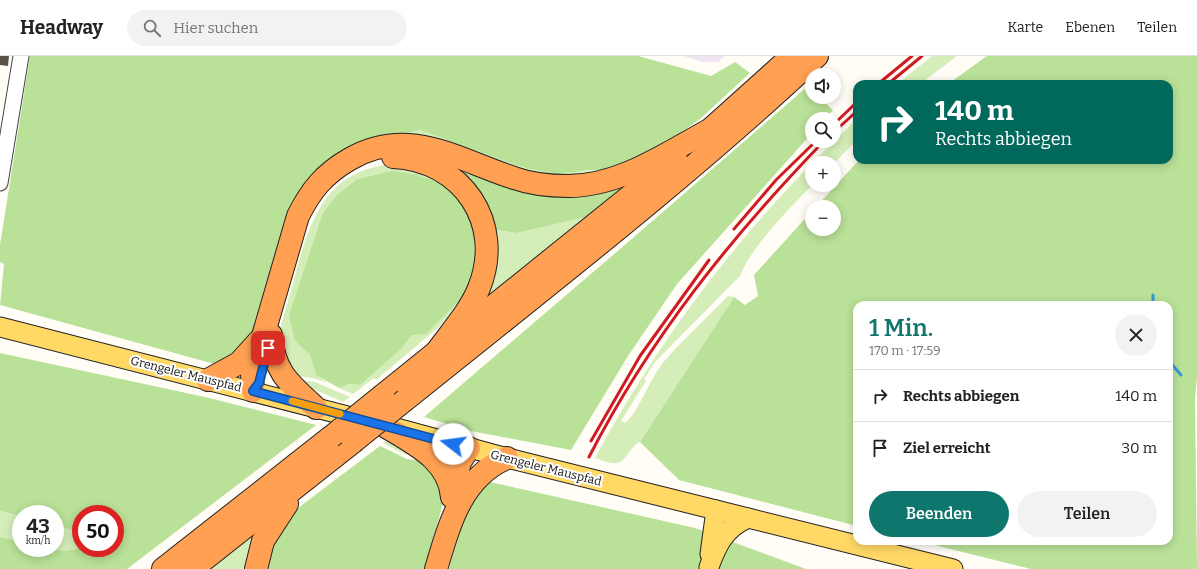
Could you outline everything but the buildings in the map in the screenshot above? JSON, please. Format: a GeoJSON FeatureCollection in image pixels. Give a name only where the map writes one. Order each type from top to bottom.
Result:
{"type":"FeatureCollection","features":[{"type":"Feature","properties":{"kind":"highway"},"geometry":{"type":"LineString","coordinates":[[163,569],[552,260],[713,128],[792,56]]}},
{"type":"Feature","properties":{"kind":"highway"},"geometry":{"type":"LineString","coordinates":[[192,569],[353,442],[711,152],[764,106],[817,56]]}},
{"type":"Feature","properties":{"kind":"highway"},"geometry":{"type":"LineString","coordinates":[[208,380],[239,363],[267,336],[290,240],[298,216],[306,200],[328,173],[357,155],[387,146],[418,145],[452,154],[520,180],[538,184],[569,186],[586,185],[622,175],[659,158],[713,128]]}},
{"type":"Feature","properties":{"kind":"highway"},"geometry":{"type":"LineString","coordinates":[[253,391],[252,374],[267,336],[298,237],[310,208],[324,187],[335,177],[372,159],[402,157],[432,166],[454,178],[472,199],[480,213],[485,229],[486,258],[479,289],[435,354]]}},
{"type":"Feature","properties":{"kind":"highway"},"geometry":{"type":"LineString","coordinates":[[267,336],[276,364],[294,388],[316,408]]}},
{"type":"Feature","properties":{"kind":"highway"},"geometry":{"type":"LineString","coordinates":[[383,425],[424,451],[440,465],[457,498]]}},
{"type":"Feature","properties":{"kind":"highway"},"geometry":{"type":"LineString","coordinates":[[436,569],[457,498],[470,469],[469,448]]}},
{"type":"Feature","properties":{"kind":"highway"},"geometry":{"type":"LineString","coordinates":[[457,498],[495,464],[507,458]]}},
{"type":"Feature","properties":{"kind":"highway"},"geometry":{"type":"LineString","coordinates":[[256,569],[259,550],[266,533],[303,481]]}},
{"type":"Feature","properties":{"kind":"main road","name":"Grengeler Mauspfad"},"geometry":{"type":"LineString","coordinates":[[0,327],[253,391],[507,458],[853,544]]}},
{"type":"Feature","properties":{"kind":"main road"},"geometry":{"type":"LineString","coordinates":[[709,568],[711,534],[716,510]]}},
{"type":"Feature","properties":{"kind":"main road"},"geometry":{"type":"LineString","coordinates":[[709,568],[721,540],[731,528],[748,518]]}},
{"type":"Feature","properties":{"kind":"main road","name":"Grengeler Mauspfad"},"geometry":{"type":"LineString","coordinates":[[857,545],[954,569]]}},
{"type":"Feature","properties":{"kind":"street"},"geometry":{"type":"LineString","coordinates":[[0,183],[21,56]]}},
{"type":"Feature","properties":{"kind":"shaded area"},"geometry":{"type":"Polygon","coordinates":[[[684,56],[725,56],[718,62],[702,62],[684,56]]]}},
{"type":"Feature","properties":{"kind":"green space"},"geometry":{"type":"Polygon","coordinates":[[[30,56],[638,56],[711,76],[735,62],[750,73],[700,119],[663,145],[607,170],[587,170],[556,174],[531,169],[510,163],[420,130],[388,138],[335,157],[253,333],[229,368],[0,305],[4,264],[0,262],[0,245],[30,56]]]}},
{"type":"Feature","properties":{"kind":"green space"},"geometry":{"type":"Polygon","coordinates":[[[932,56],[957,56],[925,80],[902,80],[932,56]]]}},
{"type":"Feature","properties":{"kind":"green space"},"geometry":{"type":"Polygon","coordinates":[[[987,56],[1197,56],[1197,377],[1195,399],[1197,569],[1031,569],[934,545],[1173,545],[1173,301],[853,301],[853,525],[679,480],[640,442],[734,297],[745,305],[758,296],[754,275],[805,219],[805,236],[841,236],[841,200],[822,200],[830,192],[841,192],[841,180],[855,164],[1173,164],[1173,80],[954,80],[987,56]]]}},
{"type":"Feature","properties":{"kind":"green space"},"geometry":{"type":"Polygon","coordinates":[[[805,89],[805,104],[827,104],[833,110],[831,112],[805,112],[805,141],[677,284],[628,356],[571,450],[471,431],[424,417],[805,89]]]}},
{"type":"Feature","properties":{"kind":"green space"},"geometry":{"type":"Polygon","coordinates":[[[853,123],[853,144],[841,156],[818,156],[826,148],[841,148],[841,134],[853,123]]]}},
{"type":"Feature","properties":{"kind":"green space"},"geometry":{"type":"Polygon","coordinates":[[[420,130],[510,163],[573,171],[607,170],[663,145],[636,160],[591,176],[537,176],[486,159],[388,138],[420,130]]]}},
{"type":"Feature","properties":{"kind":"green space"},"geometry":{"type":"Polygon","coordinates":[[[450,160],[501,179],[620,183],[622,187],[587,217],[516,233],[496,230],[450,160]]]}},
{"type":"Feature","properties":{"kind":"green space"},"geometry":{"type":"Polygon","coordinates":[[[396,164],[411,166],[456,190],[479,238],[471,287],[447,320],[376,380],[374,378],[353,394],[339,388],[349,384],[360,385],[400,350],[412,335],[373,175],[357,179],[338,194],[295,341],[310,355],[316,375],[328,383],[313,378],[289,375],[279,342],[280,329],[305,241],[320,208],[330,194],[342,182],[357,173],[375,167],[396,164]]]}},
{"type":"Feature","properties":{"kind":"green space"},"geometry":{"type":"Polygon","coordinates":[[[805,170],[805,192],[782,216],[762,241],[745,265],[740,276],[655,362],[644,379],[646,381],[621,421],[625,423],[635,411],[662,364],[728,296],[734,297],[640,442],[634,446],[626,457],[620,462],[611,463],[595,458],[621,411],[680,321],[712,278],[781,195],[805,170]]]}},
{"type":"Feature","properties":{"kind":"green space"},"geometry":{"type":"Polygon","coordinates":[[[392,171],[414,174],[440,183],[457,197],[474,227],[475,268],[462,298],[426,334],[412,335],[400,350],[360,385],[349,384],[339,388],[316,375],[310,355],[295,341],[289,315],[323,213],[338,194],[357,179],[392,171]]]}},
{"type":"Feature","properties":{"kind":"green space"},"geometry":{"type":"Polygon","coordinates":[[[587,217],[472,311],[491,222],[496,230],[516,233],[587,217]]]}},
{"type":"Feature","properties":{"kind":"green space"},"geometry":{"type":"Polygon","coordinates":[[[0,353],[205,397],[316,425],[127,569],[0,569],[0,537],[12,540],[12,557],[64,557],[64,551],[72,550],[72,557],[124,557],[124,505],[72,505],[72,530],[64,528],[64,505],[12,505],[12,514],[0,511],[0,353]]]}},
{"type":"Feature","properties":{"kind":"green space"},"geometry":{"type":"Polygon","coordinates":[[[294,379],[315,382],[350,397],[343,402],[294,379]]]}},
{"type":"Feature","properties":{"kind":"green space"},"geometry":{"type":"Polygon","coordinates":[[[388,439],[419,457],[404,454],[383,443],[388,439]]]}},
{"type":"Feature","properties":{"kind":"green space"},"geometry":{"type":"Polygon","coordinates":[[[380,446],[407,459],[430,462],[443,496],[442,506],[426,569],[263,569],[264,561],[287,519],[302,505],[380,446]]]}},
{"type":"Feature","properties":{"kind":"green space"},"geometry":{"type":"Polygon","coordinates":[[[490,482],[695,528],[806,569],[449,569],[462,520],[472,494],[490,482]]]}},
{"type":"Feature","properties":{"kind":"green space"},"geometry":{"type":"Polygon","coordinates":[[[0,511],[12,514],[12,540],[0,537],[0,511]]]}},
{"type":"Feature","properties":{"kind":"green space"},"geometry":{"type":"Polygon","coordinates":[[[266,525],[252,569],[209,569],[266,525]]]}},
{"type":"Feature","properties":{"kind":"green space"},"geometry":{"type":"Polygon","coordinates":[[[64,528],[72,530],[72,550],[64,551],[64,528]]]}},
{"type":"Feature","properties":{"kind":"waterway"},"geometry":{"type":"LineString","coordinates":[[1153,295],[1153,301]]}},
{"type":"Feature","properties":{"kind":"waterway"},"geometry":{"type":"LineString","coordinates":[[1173,366],[1181,375]]}},
{"type":"Feature","properties":{"kind":"railway"},"geometry":{"type":"LineString","coordinates":[[883,80],[912,56]]}},
{"type":"Feature","properties":{"kind":"railway"},"geometry":{"type":"LineString","coordinates":[[893,80],[922,56]]}},
{"type":"Feature","properties":{"kind":"railway"},"geometry":{"type":"LineString","coordinates":[[841,117],[853,106]]}},
{"type":"Feature","properties":{"kind":"railway"},"geometry":{"type":"LineString","coordinates":[[841,126],[853,115]]}},
{"type":"Feature","properties":{"kind":"railway"},"geometry":{"type":"LineString","coordinates":[[734,229],[776,180],[809,148]]}},
{"type":"Feature","properties":{"kind":"railway"},"geometry":{"type":"LineString","coordinates":[[589,457],[638,371],[694,290],[757,214],[817,148]]}},
{"type":"Feature","properties":{"kind":"railway"},"geometry":{"type":"LineString","coordinates":[[591,441],[640,356],[709,260]]}},
{"type":"Feature","properties":{"kind":"slow traffic"},"geometry":{"type":"LineString","coordinates":[[292,401],[340,414]]}},
{"type":"Feature","properties":{"kind":"route"},"geometry":{"type":"LineString","coordinates":[[268,348],[262,375],[256,389],[253,391],[453,444]]}}]}
